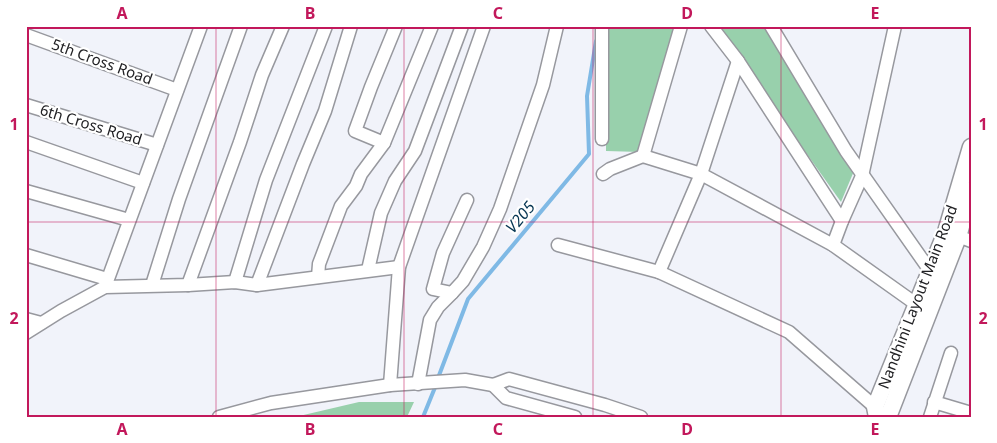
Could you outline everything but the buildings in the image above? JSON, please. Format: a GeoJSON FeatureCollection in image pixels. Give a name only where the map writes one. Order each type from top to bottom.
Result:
{"type":"FeatureCollection","features":[{"type":"Feature","properties":{"kind":"main road","name":"Nandhini Layout Main Road"},"geometry":{"type":"LineString","coordinates":[[884,414],[923,309],[931,272],[958,237],[971,148]]}},
{"type":"Feature","properties":{"kind":"main road"},"geometry":{"type":"LineString","coordinates":[[923,309],[958,237],[971,190]]}},
{"type":"Feature","properties":{"kind":"street"},"geometry":{"type":"LineString","coordinates":[[152,285],[179,199],[241,26]]}},
{"type":"Feature","properties":{"kind":"street"},"geometry":{"type":"LineString","coordinates":[[188,286],[262,75],[283,26]]}},
{"type":"Feature","properties":{"kind":"street"},"geometry":{"type":"LineString","coordinates":[[235,282],[266,180],[326,26]]}},
{"type":"Feature","properties":{"kind":"street"},"geometry":{"type":"LineString","coordinates":[[258,285],[303,164],[325,112],[351,26]]}},
{"type":"Feature","properties":{"kind":"street"},"geometry":{"type":"LineString","coordinates":[[384,143],[355,131],[370,88],[396,26]]}},
{"type":"Feature","properties":{"kind":"street"},"geometry":{"type":"LineString","coordinates":[[318,277],[319,264],[341,206],[356,186],[361,174],[384,143],[432,26]]}},
{"type":"Feature","properties":{"kind":"street"},"geometry":{"type":"LineString","coordinates":[[368,270],[381,213],[395,181],[415,151],[462,26]]}},
{"type":"Feature","properties":{"kind":"street"},"geometry":{"type":"LineString","coordinates":[[390,385],[399,266],[484,26]]}},
{"type":"Feature","properties":{"kind":"street"},"geometry":{"type":"LineString","coordinates":[[430,383],[430,320],[438,307],[463,281],[483,247],[500,210],[543,85],[558,26]]}},
{"type":"Feature","properties":{"kind":"street"},"geometry":{"type":"LineString","coordinates":[[602,26],[602,139]]}},
{"type":"Feature","properties":{"kind":"street"},"geometry":{"type":"LineString","coordinates":[[643,156],[681,26]]}},
{"type":"Feature","properties":{"kind":"street"},"geometry":{"type":"LineString","coordinates":[[711,26],[738,62],[842,221]]}},
{"type":"Feature","properties":{"kind":"street"},"geometry":{"type":"LineString","coordinates":[[772,26],[830,126],[862,176],[931,272]]}},
{"type":"Feature","properties":{"kind":"street"},"geometry":{"type":"LineString","coordinates":[[833,245],[862,176],[894,26]]}},
{"type":"Feature","properties":{"kind":"street"},"geometry":{"type":"LineString","coordinates":[[26,333],[106,283],[177,90],[198,27]]}},
{"type":"Feature","properties":{"kind":"street","name":"5th Cross Road"},"geometry":{"type":"LineString","coordinates":[[26,35],[177,90]]}},
{"type":"Feature","properties":{"kind":"street"},"geometry":{"type":"LineString","coordinates":[[659,272],[700,174],[738,62]]}},
{"type":"Feature","properties":{"kind":"street","name":"6th Cross Road"},"geometry":{"type":"LineString","coordinates":[[26,105],[157,145]]}},
{"type":"Feature","properties":{"kind":"street"},"geometry":{"type":"LineString","coordinates":[[26,142],[143,183]]}},
{"type":"Feature","properties":{"kind":"street"},"geometry":{"type":"LineString","coordinates":[[604,174],[610,169],[643,156],[700,174],[833,245],[923,309]]}},
{"type":"Feature","properties":{"kind":"street"},"geometry":{"type":"LineString","coordinates":[[26,191],[129,220]]}},
{"type":"Feature","properties":{"kind":"street"},"geometry":{"type":"LineString","coordinates":[[452,293],[434,289],[442,253],[467,200]]}},
{"type":"Feature","properties":{"kind":"street"},"geometry":{"type":"LineString","coordinates":[[558,246],[659,272],[789,332],[884,414]]}},
{"type":"Feature","properties":{"kind":"street"},"geometry":{"type":"LineString","coordinates":[[26,255],[106,283],[152,285],[188,286],[235,282],[258,285],[399,266]]}},
{"type":"Feature","properties":{"kind":"street"},"geometry":{"type":"LineString","coordinates":[[26,319],[41,323]]}},
{"type":"Feature","properties":{"kind":"street"},"geometry":{"type":"LineString","coordinates":[[930,417],[951,353]]}},
{"type":"Feature","properties":{"kind":"street"},"geometry":{"type":"LineString","coordinates":[[220,417],[271,403],[390,385],[464,380],[493,385],[508,378],[605,404],[641,417]]}},
{"type":"Feature","properties":{"kind":"street"},"geometry":{"type":"LineString","coordinates":[[493,385],[506,398],[575,417]]}},
{"type":"Feature","properties":{"kind":"street"},"geometry":{"type":"LineString","coordinates":[[934,402],[971,413]]}},
{"type":"Feature","properties":{"kind":"green space"},"geometry":{"type":"Polygon","coordinates":[[[606,26],[674,26],[640,152],[606,151],[606,26]]]}},
{"type":"Feature","properties":{"kind":"green space"},"geometry":{"type":"Polygon","coordinates":[[[716,26],[767,26],[854,171],[841,202],[716,26]]]}},
{"type":"Feature","properties":{"kind":"green space"},"geometry":{"type":"Polygon","coordinates":[[[359,402],[414,402],[407,417],[295,417],[359,402]]]}},
{"type":"Feature","properties":{"kind":"waterway","name":"V205"},"geometry":{"type":"LineString","coordinates":[[438,378],[468,299],[589,154],[587,96],[596,41]]}},
{"type":"Feature","properties":{"kind":"waterway","name":"V205"},"geometry":{"type":"LineString","coordinates":[[423,417],[436,385]]}}]}
